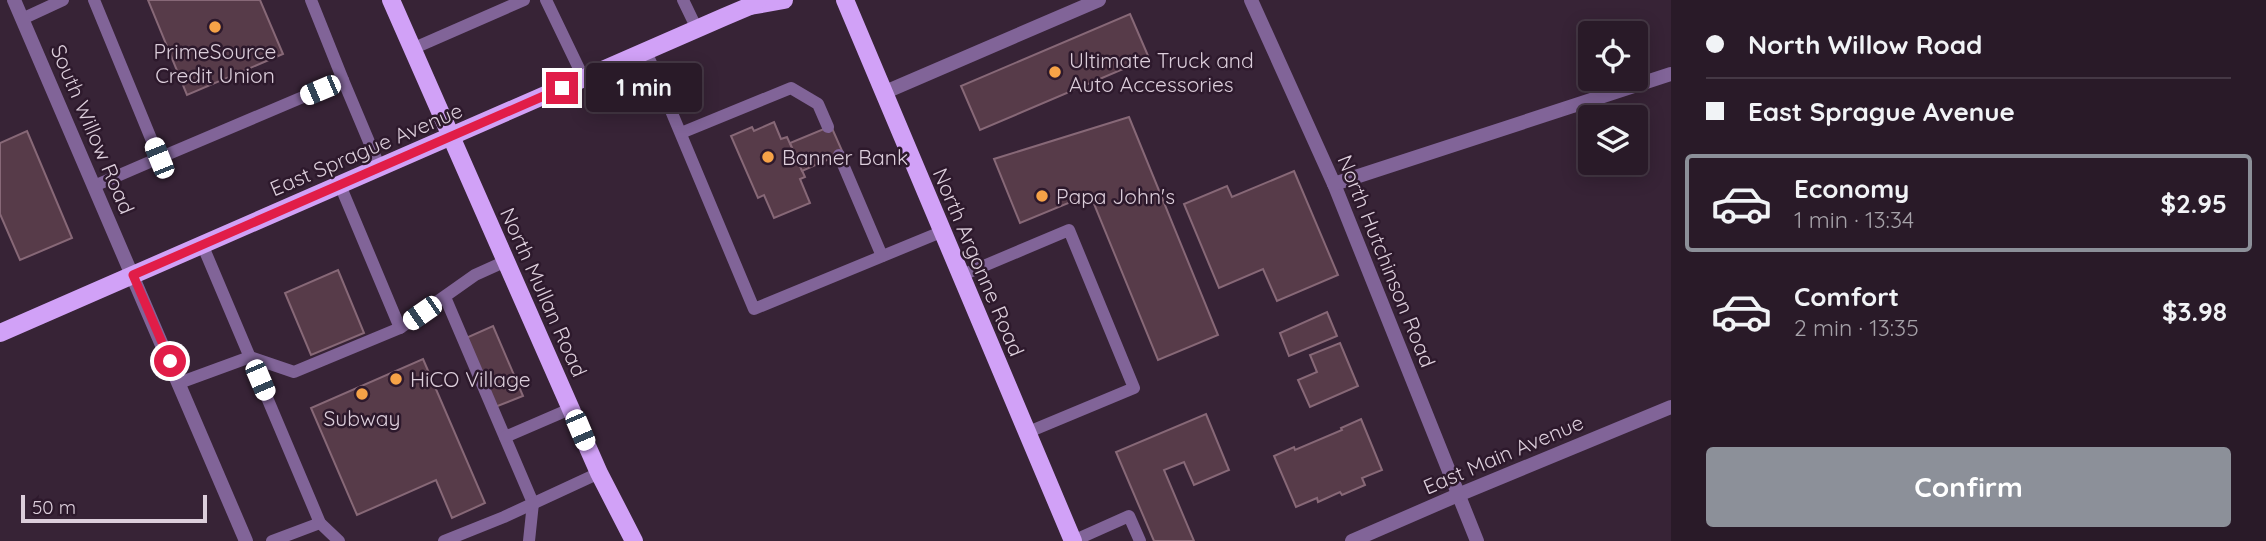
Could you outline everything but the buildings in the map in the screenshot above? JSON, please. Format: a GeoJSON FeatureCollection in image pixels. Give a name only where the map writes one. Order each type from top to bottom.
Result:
{"type":"FeatureCollection","features":[{"type":"Feature","properties":{"kind":"main road","name":"North Mullan Road"},"geometry":{"type":"LineString","coordinates":[[391,0],[570,409],[634,541]]}},
{"type":"Feature","properties":{"kind":"main road","name":"East Sprague Avenue"},"geometry":{"type":"LineString","coordinates":[[0,333],[584,79],[752,2],[784,0]]}},
{"type":"Feature","properties":{"kind":"main road","name":"North Argonne Road"},"geometry":{"type":"LineString","coordinates":[[845,0],[1073,541]]}},
{"type":"Feature","properties":{"kind":"street","name":"South Willow Road"},"geometry":{"type":"LineString","coordinates":[[14,0],[246,541]]}},
{"type":"Feature","properties":{"kind":"street"},"geometry":{"type":"LineString","coordinates":[[883,93],[1099,0]]}},
{"type":"Feature","properties":{"kind":"street","name":"North Hutchinson Road"},"geometry":{"type":"LineString","coordinates":[[1251,0],[1334,184],[1478,541]]}},
{"type":"Feature","properties":{"kind":"street"},"geometry":{"type":"LineString","coordinates":[[1334,184],[1671,74]]}},
{"type":"Feature","properties":{"kind":"street","name":"East Main Avenue"},"geometry":{"type":"LineString","coordinates":[[1352,541],[1671,407]]}},
{"type":"Feature","properties":{"kind":"lane"},"geometry":{"type":"LineString","coordinates":[[22,19],[63,0]]}},
{"type":"Feature","properties":{"kind":"lane"},"geometry":{"type":"LineString","coordinates":[[94,0],[159,158]]}},
{"type":"Feature","properties":{"kind":"lane"},"geometry":{"type":"LineString","coordinates":[[311,0],[380,167]]}},
{"type":"Feature","properties":{"kind":"lane"},"geometry":{"type":"LineString","coordinates":[[412,49],[524,0]]}},
{"type":"Feature","properties":{"kind":"lane"},"geometry":{"type":"LineString","coordinates":[[545,0],[584,79]]}},
{"type":"Feature","properties":{"kind":"lane"},"geometry":{"type":"LineString","coordinates":[[683,0],[696,29]]}},
{"type":"Feature","properties":{"kind":"lane"},"geometry":{"type":"LineString","coordinates":[[646,51],[754,309],[941,232]]}},
{"type":"Feature","properties":{"kind":"lane"},"geometry":{"type":"LineString","coordinates":[[94,186],[343,80]]}},
{"type":"Feature","properties":{"kind":"lane"},"geometry":{"type":"LineString","coordinates":[[681,133],[791,88],[818,104],[828,127]]}},
{"type":"Feature","properties":{"kind":"lane"},"geometry":{"type":"LineString","coordinates":[[839,155],[882,256]]}},
{"type":"Feature","properties":{"kind":"lane"},"geometry":{"type":"LineString","coordinates":[[340,185],[400,328]]}},
{"type":"Feature","properties":{"kind":"lane"},"geometry":{"type":"LineString","coordinates":[[960,276],[1069,230],[1134,388],[1027,433]]}},
{"type":"Feature","properties":{"kind":"lane"},"geometry":{"type":"LineString","coordinates":[[202,244],[320,523],[339,541]]}},
{"type":"Feature","properties":{"kind":"lane"},"geometry":{"type":"LineString","coordinates":[[179,383],[250,357],[295,372],[400,328],[475,275],[506,261]]}},
{"type":"Feature","properties":{"kind":"lane"},"geometry":{"type":"LineString","coordinates":[[445,297],[533,503],[528,541]]}},
{"type":"Feature","properties":{"kind":"lane"},"geometry":{"type":"LineString","coordinates":[[505,437],[570,409]]}},
{"type":"Feature","properties":{"kind":"lane"},"geometry":{"type":"LineString","coordinates":[[444,541],[504,517],[599,473]]}},
{"type":"Feature","properties":{"kind":"lane"},"geometry":{"type":"LineString","coordinates":[[1073,541],[1129,516],[1140,541]]}},
{"type":"Feature","properties":{"kind":"lane"},"geometry":{"type":"LineString","coordinates":[[272,541],[320,523]]}},
{"type":"Feature","properties":{"kind":"place","name":"PrimeSource Credit Union"},"geometry":{"type":"Point","coordinates":[215,27]}},
{"type":"Feature","properties":{"kind":"place","name":"Ultimate Truck and Auto Accessories"},"geometry":{"type":"Point","coordinates":[1055,72]}},
{"type":"Feature","properties":{"kind":"place","name":"Banner Bank"},"geometry":{"type":"Point","coordinates":[768,157]}},
{"type":"Feature","properties":{"kind":"place","name":"Papa John's"},"geometry":{"type":"Point","coordinates":[1042,196]}},
{"type":"Feature","properties":{"kind":"place","name":"HiCO Village"},"geometry":{"type":"Point","coordinates":[396,379]}},
{"type":"Feature","properties":{"kind":"place","name":"Subway"},"geometry":{"type":"Point","coordinates":[362,394]}},
{"type":"Feature","properties":{"kind":"route"},"geometry":{"type":"LineString","coordinates":[[170,361],[133,275],[562,88]]}}]}
